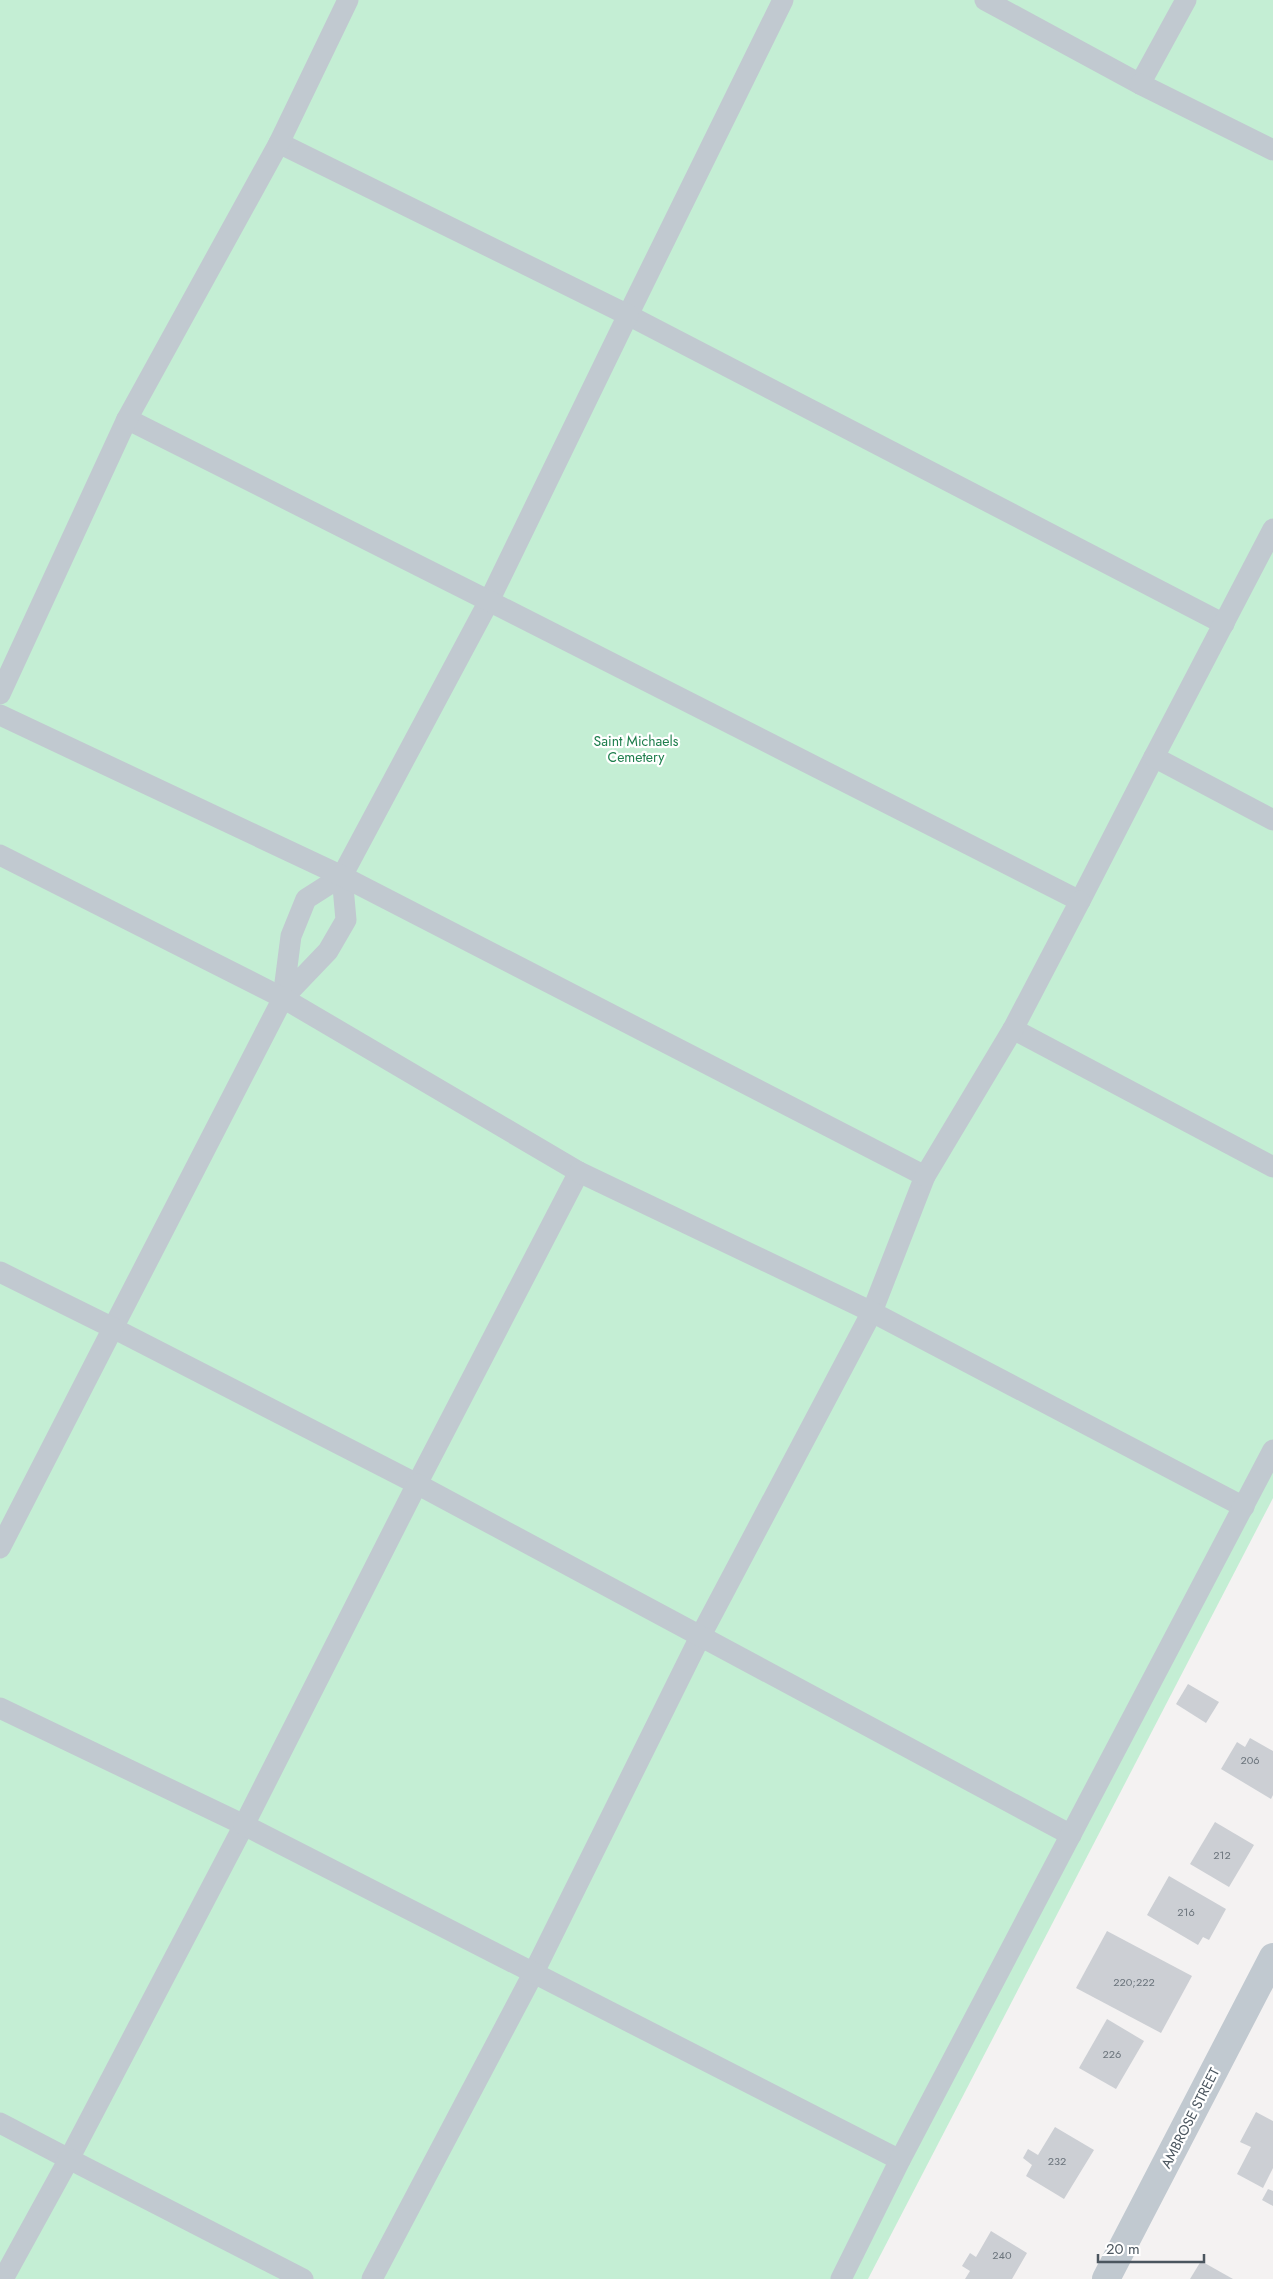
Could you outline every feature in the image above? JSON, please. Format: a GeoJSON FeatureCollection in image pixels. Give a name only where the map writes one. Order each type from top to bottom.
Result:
{"type":"FeatureCollection","features":[{"type":"Feature","properties":{"kind":"street","name":"AMBROSE STREET"},"geometry":{"type":"LineString","coordinates":[[1106,2279],[1273,1957]]}},
{"type":"Feature","properties":{"kind":"lane"},"geometry":{"type":"LineString","coordinates":[[0,694],[127,419],[280,143],[348,0]]}},
{"type":"Feature","properties":{"kind":"lane"},"geometry":{"type":"LineString","coordinates":[[283,998],[291,936],[306,899],[342,876],[489,600],[783,0]]}},
{"type":"Feature","properties":{"kind":"lane"},"geometry":{"type":"LineString","coordinates":[[985,0],[1140,84],[1273,150]]}},
{"type":"Feature","properties":{"kind":"lane"},"geometry":{"type":"LineString","coordinates":[[1140,84],[1186,0]]}},
{"type":"Feature","properties":{"kind":"lane"},"geometry":{"type":"LineString","coordinates":[[280,143],[628,315],[1224,624]]}},
{"type":"Feature","properties":{"kind":"lane"},"geometry":{"type":"LineString","coordinates":[[127,419],[489,600],[1080,901]]}},
{"type":"Feature","properties":{"kind":"lane"},"geometry":{"type":"LineString","coordinates":[[372,2279],[533,1974],[700,1637],[872,1312],[925,1176],[1013,1029],[1273,528]]}},
{"type":"Feature","properties":{"kind":"lane"},"geometry":{"type":"LineString","coordinates":[[0,715],[342,876],[925,1176]]}},
{"type":"Feature","properties":{"kind":"lane"},"geometry":{"type":"LineString","coordinates":[[1154,757],[1273,820]]}},
{"type":"Feature","properties":{"kind":"lane"},"geometry":{"type":"LineString","coordinates":[[0,855],[283,998],[579,1172],[872,1312],[1244,1507]]}},
{"type":"Feature","properties":{"kind":"lane"},"geometry":{"type":"LineString","coordinates":[[0,1548],[283,998],[328,951],[346,920],[342,876]]}},
{"type":"Feature","properties":{"kind":"lane"},"geometry":{"type":"LineString","coordinates":[[1013,1029],[1273,1167]]}},
{"type":"Feature","properties":{"kind":"lane"},"geometry":{"type":"LineString","coordinates":[[3,2279],[69,2158],[244,1825],[417,1484],[579,1172]]}},
{"type":"Feature","properties":{"kind":"lane"},"geometry":{"type":"LineString","coordinates":[[0,1272],[417,1484],[1071,1835]]}},
{"type":"Feature","properties":{"kind":"lane"},"geometry":{"type":"LineString","coordinates":[[841,2279],[900,2160],[1273,1450]]}},
{"type":"Feature","properties":{"kind":"lane"},"geometry":{"type":"LineString","coordinates":[[0,1708],[244,1825],[900,2160]]}},
{"type":"Feature","properties":{"kind":"lane"},"geometry":{"type":"LineString","coordinates":[[0,2123],[303,2279]]}},
{"type":"Feature","properties":{"kind":"green space","name":"Saint Michaels Cemetery"},"geometry":{"type":"Polygon","coordinates":[[[0,0],[1273,0],[1273,1498],[868,2279],[0,2279],[0,0]]]}},
{"type":"Feature","properties":{"kind":"building"},"geometry":{"type":"Polygon","coordinates":[[[1188,1684],[1219,1702],[1206,1723],[1176,1704],[1188,1684]]]}},
{"type":"Feature","properties":{"kind":"building"},"geometry":{"type":"Polygon","coordinates":[[[1250,1738],[1273,1751],[1273,1795],[1271,1799],[1221,1769],[1237,1742],[1245,1747],[1250,1738]]]}},
{"type":"Feature","properties":{"kind":"building"},"geometry":{"type":"Polygon","coordinates":[[[1215,1822],[1254,1845],[1229,1887],[1190,1864],[1215,1822]]]}},
{"type":"Feature","properties":{"kind":"building"},"geometry":{"type":"Polygon","coordinates":[[[1169,1876],[1226,1909],[1209,1940],[1203,1937],[1198,1945],[1147,1915],[1169,1876]]]}},
{"type":"Feature","properties":{"kind":"building"},"geometry":{"type":"Polygon","coordinates":[[[1107,1931],[1192,1976],[1161,2033],[1076,1988],[1107,1931]]]}},
{"type":"Feature","properties":{"kind":"building"},"geometry":{"type":"Polygon","coordinates":[[[1107,2019],[1144,2041],[1116,2089],[1079,2068],[1107,2019]]]}},
{"type":"Feature","properties":{"kind":"building"},"geometry":{"type":"Polygon","coordinates":[[[1256,2112],[1273,2121],[1273,2168],[1263,2188],[1237,2174],[1251,2147],[1240,2142],[1256,2112]]]}},
{"type":"Feature","properties":{"kind":"building"},"geometry":{"type":"Polygon","coordinates":[[[1055,2127],[1094,2150],[1064,2199],[1026,2176],[1032,2165],[1023,2158],[1028,2149],[1038,2155],[1055,2127]]]}},
{"type":"Feature","properties":{"kind":"building"},"geometry":{"type":"Polygon","coordinates":[[[1268,2189],[1273,2191],[1273,2206],[1262,2200],[1268,2189]]]}},
{"type":"Feature","properties":{"kind":"building"},"geometry":{"type":"Polygon","coordinates":[[[991,2231],[1027,2253],[1012,2279],[965,2279],[970,2271],[962,2266],[970,2253],[976,2257],[991,2231]]]}},
{"type":"Feature","properties":{"kind":"building"},"geometry":{"type":"Polygon","coordinates":[[[1201,2261],[1233,2279],[1190,2279],[1201,2261]]]}}]}
